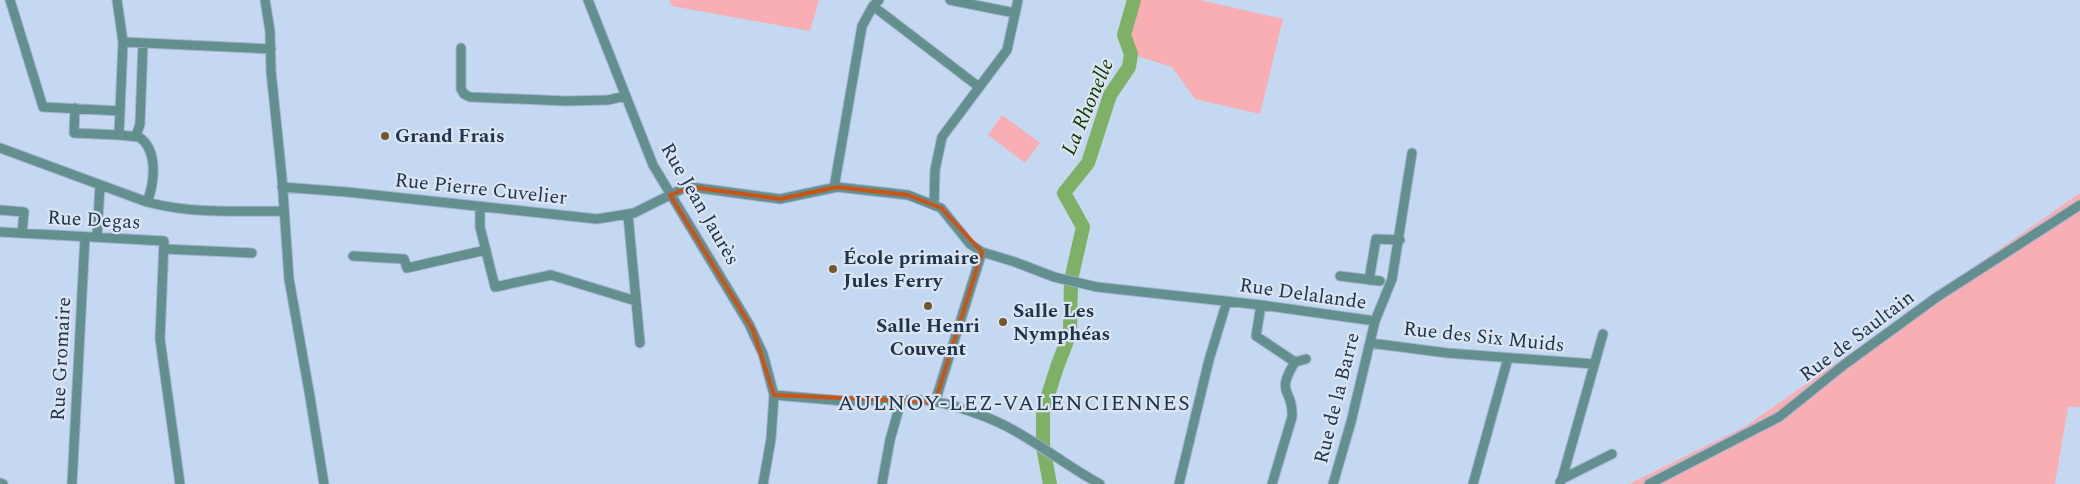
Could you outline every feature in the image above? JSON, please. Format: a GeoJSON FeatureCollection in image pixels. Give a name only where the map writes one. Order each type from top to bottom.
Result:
{"type":"FeatureCollection","features":[{"type":"Feature","properties":{"kind":"street"},"geometry":{"type":"LineString","coordinates":[[10,0],[43,107],[120,111]]}},
{"type":"Feature","properties":{"kind":"street"},"geometry":{"type":"LineString","coordinates":[[117,0],[123,42],[120,135]]}},
{"type":"Feature","properties":{"kind":"street"},"geometry":{"type":"LineString","coordinates":[[265,0],[270,31],[272,77],[292,301],[324,484]]}},
{"type":"Feature","properties":{"kind":"street","name":"Rue Jean Jaurès"},"geometry":{"type":"LineString","coordinates":[[588,0],[653,165],[749,324],[763,354],[774,395],[771,439],[763,484]]}},
{"type":"Feature","properties":{"kind":"street"},"geometry":{"type":"LineString","coordinates":[[950,0],[1015,12]]}},
{"type":"Feature","properties":{"kind":"street"},"geometry":{"type":"LineString","coordinates":[[935,402],[982,252],[970,244],[944,211],[934,204],[935,170],[940,142],[1007,50],[1018,0]]}},
{"type":"Feature","properties":{"kind":"street"},"geometry":{"type":"LineString","coordinates":[[834,188],[862,26],[876,3],[979,87]]}},
{"type":"Feature","properties":{"kind":"street"},"geometry":{"type":"LineString","coordinates":[[123,42],[271,49]]}},
{"type":"Feature","properties":{"kind":"street"},"geometry":{"type":"LineString","coordinates":[[136,136],[140,124],[143,43]]}},
{"type":"Feature","properties":{"kind":"street"},"geometry":{"type":"LineString","coordinates":[[461,48],[462,89],[464,94],[470,97],[566,101],[608,100],[626,96]]}},
{"type":"Feature","properties":{"kind":"street"},"geometry":{"type":"LineString","coordinates":[[75,108],[74,133],[136,136],[148,146],[152,157],[151,189],[147,202]]}},
{"type":"Feature","properties":{"kind":"street"},"geometry":{"type":"LineString","coordinates":[[0,148],[147,202],[186,210],[283,211]]}},
{"type":"Feature","properties":{"kind":"street","name":"Rue de la Barre"},"geometry":{"type":"LineString","coordinates":[[1333,484],[1351,422],[1375,321],[1391,284],[1400,240],[1412,152]]}},
{"type":"Feature","properties":{"kind":"street"},"geometry":{"type":"LineString","coordinates":[[97,237],[100,184]]}},
{"type":"Feature","properties":{"kind":"street","name":"Rue Pierre Cuvelier"},"geometry":{"type":"LineString","coordinates":[[282,187],[348,192],[590,218],[628,215],[643,210],[670,195],[690,187],[784,198],[843,187],[908,195],[934,204]]}},
{"type":"Feature","properties":{"kind":"street","name":"Rue de Saultain"},"geometry":{"type":"LineString","coordinates":[[1648,484],[1779,416],[1845,364],[1937,297],[2080,205]]}},
{"type":"Feature","properties":{"kind":"street"},"geometry":{"type":"LineString","coordinates":[[480,206],[479,219],[495,287],[551,276],[636,300]]}},
{"type":"Feature","properties":{"kind":"street","name":"Rue Degas"},"geometry":{"type":"LineString","coordinates":[[0,210],[24,212],[22,233]]}},
{"type":"Feature","properties":{"kind":"street"},"geometry":{"type":"LineString","coordinates":[[628,215],[640,343]]}},
{"type":"Feature","properties":{"kind":"street","name":"Rue Degas"},"geometry":{"type":"LineString","coordinates":[[0,232],[97,237],[252,253]]}},
{"type":"Feature","properties":{"kind":"street","name":"Rue Gromaire"},"geometry":{"type":"LineString","coordinates":[[72,484],[85,237]]}},
{"type":"Feature","properties":{"kind":"street"},"geometry":{"type":"LineString","coordinates":[[1369,280],[1376,238],[1400,240]]}},
{"type":"Feature","properties":{"kind":"street"},"geometry":{"type":"LineString","coordinates":[[164,245],[160,339],[180,484]]}},
{"type":"Feature","properties":{"kind":"street"},"geometry":{"type":"LineString","coordinates":[[353,256],[404,258],[407,268],[486,250]]}},
{"type":"Feature","properties":{"kind":"street","name":"Rue Delalande"},"geometry":{"type":"LineString","coordinates":[[982,252],[1063,279],[1109,288],[1262,305],[1375,321]]}},
{"type":"Feature","properties":{"kind":"street"},"geometry":{"type":"LineString","coordinates":[[1340,276],[1380,281]]}},
{"type":"Feature","properties":{"kind":"street"},"geometry":{"type":"LineString","coordinates":[[1179,484],[1209,360],[1227,301]]}},
{"type":"Feature","properties":{"kind":"street"},"geometry":{"type":"LineString","coordinates":[[1262,305],[1255,332],[1256,336],[1295,362]]}},
{"type":"Feature","properties":{"kind":"street"},"geometry":{"type":"LineString","coordinates":[[1560,481],[1603,334]]}},
{"type":"Feature","properties":{"kind":"street","name":"Rue des Six Muids"},"geometry":{"type":"LineString","coordinates":[[1370,343],[1508,358],[1594,364]]}},
{"type":"Feature","properties":{"kind":"street"},"geometry":{"type":"LineString","coordinates":[[1473,484],[1508,358]]}},
{"type":"Feature","properties":{"kind":"street"},"geometry":{"type":"LineString","coordinates":[[1272,484],[1292,417],[1292,406],[1284,388],[1286,378],[1295,362],[1306,359]]}},
{"type":"Feature","properties":{"kind":"street"},"geometry":{"type":"LineString","coordinates":[[774,395],[844,401],[901,400],[935,402],[991,419],[1014,430],[1100,484]]}},
{"type":"Feature","properties":{"kind":"street"},"geometry":{"type":"LineString","coordinates":[[882,484],[890,440],[901,400]]}},
{"type":"Feature","properties":{"kind":"street"},"geometry":{"type":"LineString","coordinates":[[1560,481],[1612,454]]}},
{"type":"Feature","properties":{"kind":"highlighted area"},"geometry":{"type":"Polygon","coordinates":[[[691,187],[780,199],[837,187],[908,195],[941,208],[982,252],[935,402],[774,395],[753,330],[670,195],[691,187]]]}},
{"type":"Feature","properties":{"kind":"shaded area"},"geometry":{"type":"Polygon","coordinates":[[[669,0],[819,0],[810,31],[672,6],[669,0]]]}},
{"type":"Feature","properties":{"kind":"shaded area"},"geometry":{"type":"Polygon","coordinates":[[[1128,0],[1200,0],[1283,19],[1260,114],[1195,99],[1172,67],[1131,54],[1128,0]]]}},
{"type":"Feature","properties":{"kind":"shaded area"},"geometry":{"type":"Polygon","coordinates":[[[1002,115],[1040,143],[1025,163],[988,135],[1002,115]]]}},
{"type":"Feature","properties":{"kind":"shaded area"},"geometry":{"type":"Polygon","coordinates":[[[2080,193],[2080,407],[2068,407],[2055,484],[1629,484],[1746,426],[2080,193]]]}},
{"type":"Feature","properties":{"kind":"waterway","name":"La Rhonelle"},"geometry":{"type":"LineString","coordinates":[[1050,484],[1043,447],[1043,411],[1070,333],[1071,280],[1083,227],[1064,193],[1088,163],[1110,95],[1129,67],[1131,54],[1124,35],[1134,0]]}},
{"type":"Feature","properties":{"kind":"place","name":"Grand Frais"},"geometry":{"type":"Point","coordinates":[385,136]}},
{"type":"Feature","properties":{"kind":"place","name":"École primaire Jules Ferry"},"geometry":{"type":"Point","coordinates":[833,269]}},
{"type":"Feature","properties":{"kind":"place","name":"Salle Henri Couvent"},"geometry":{"type":"Point","coordinates":[928,306]}},
{"type":"Feature","properties":{"kind":"place","name":"Salle Les Nymphéas"},"geometry":{"type":"Point","coordinates":[1003,322]}},
{"type":"Feature","properties":{"kind":"district","name":"AULNOY-LEZ-VALENCIENNES"},"geometry":{"type":"Point","coordinates":[1014,403]}}]}
